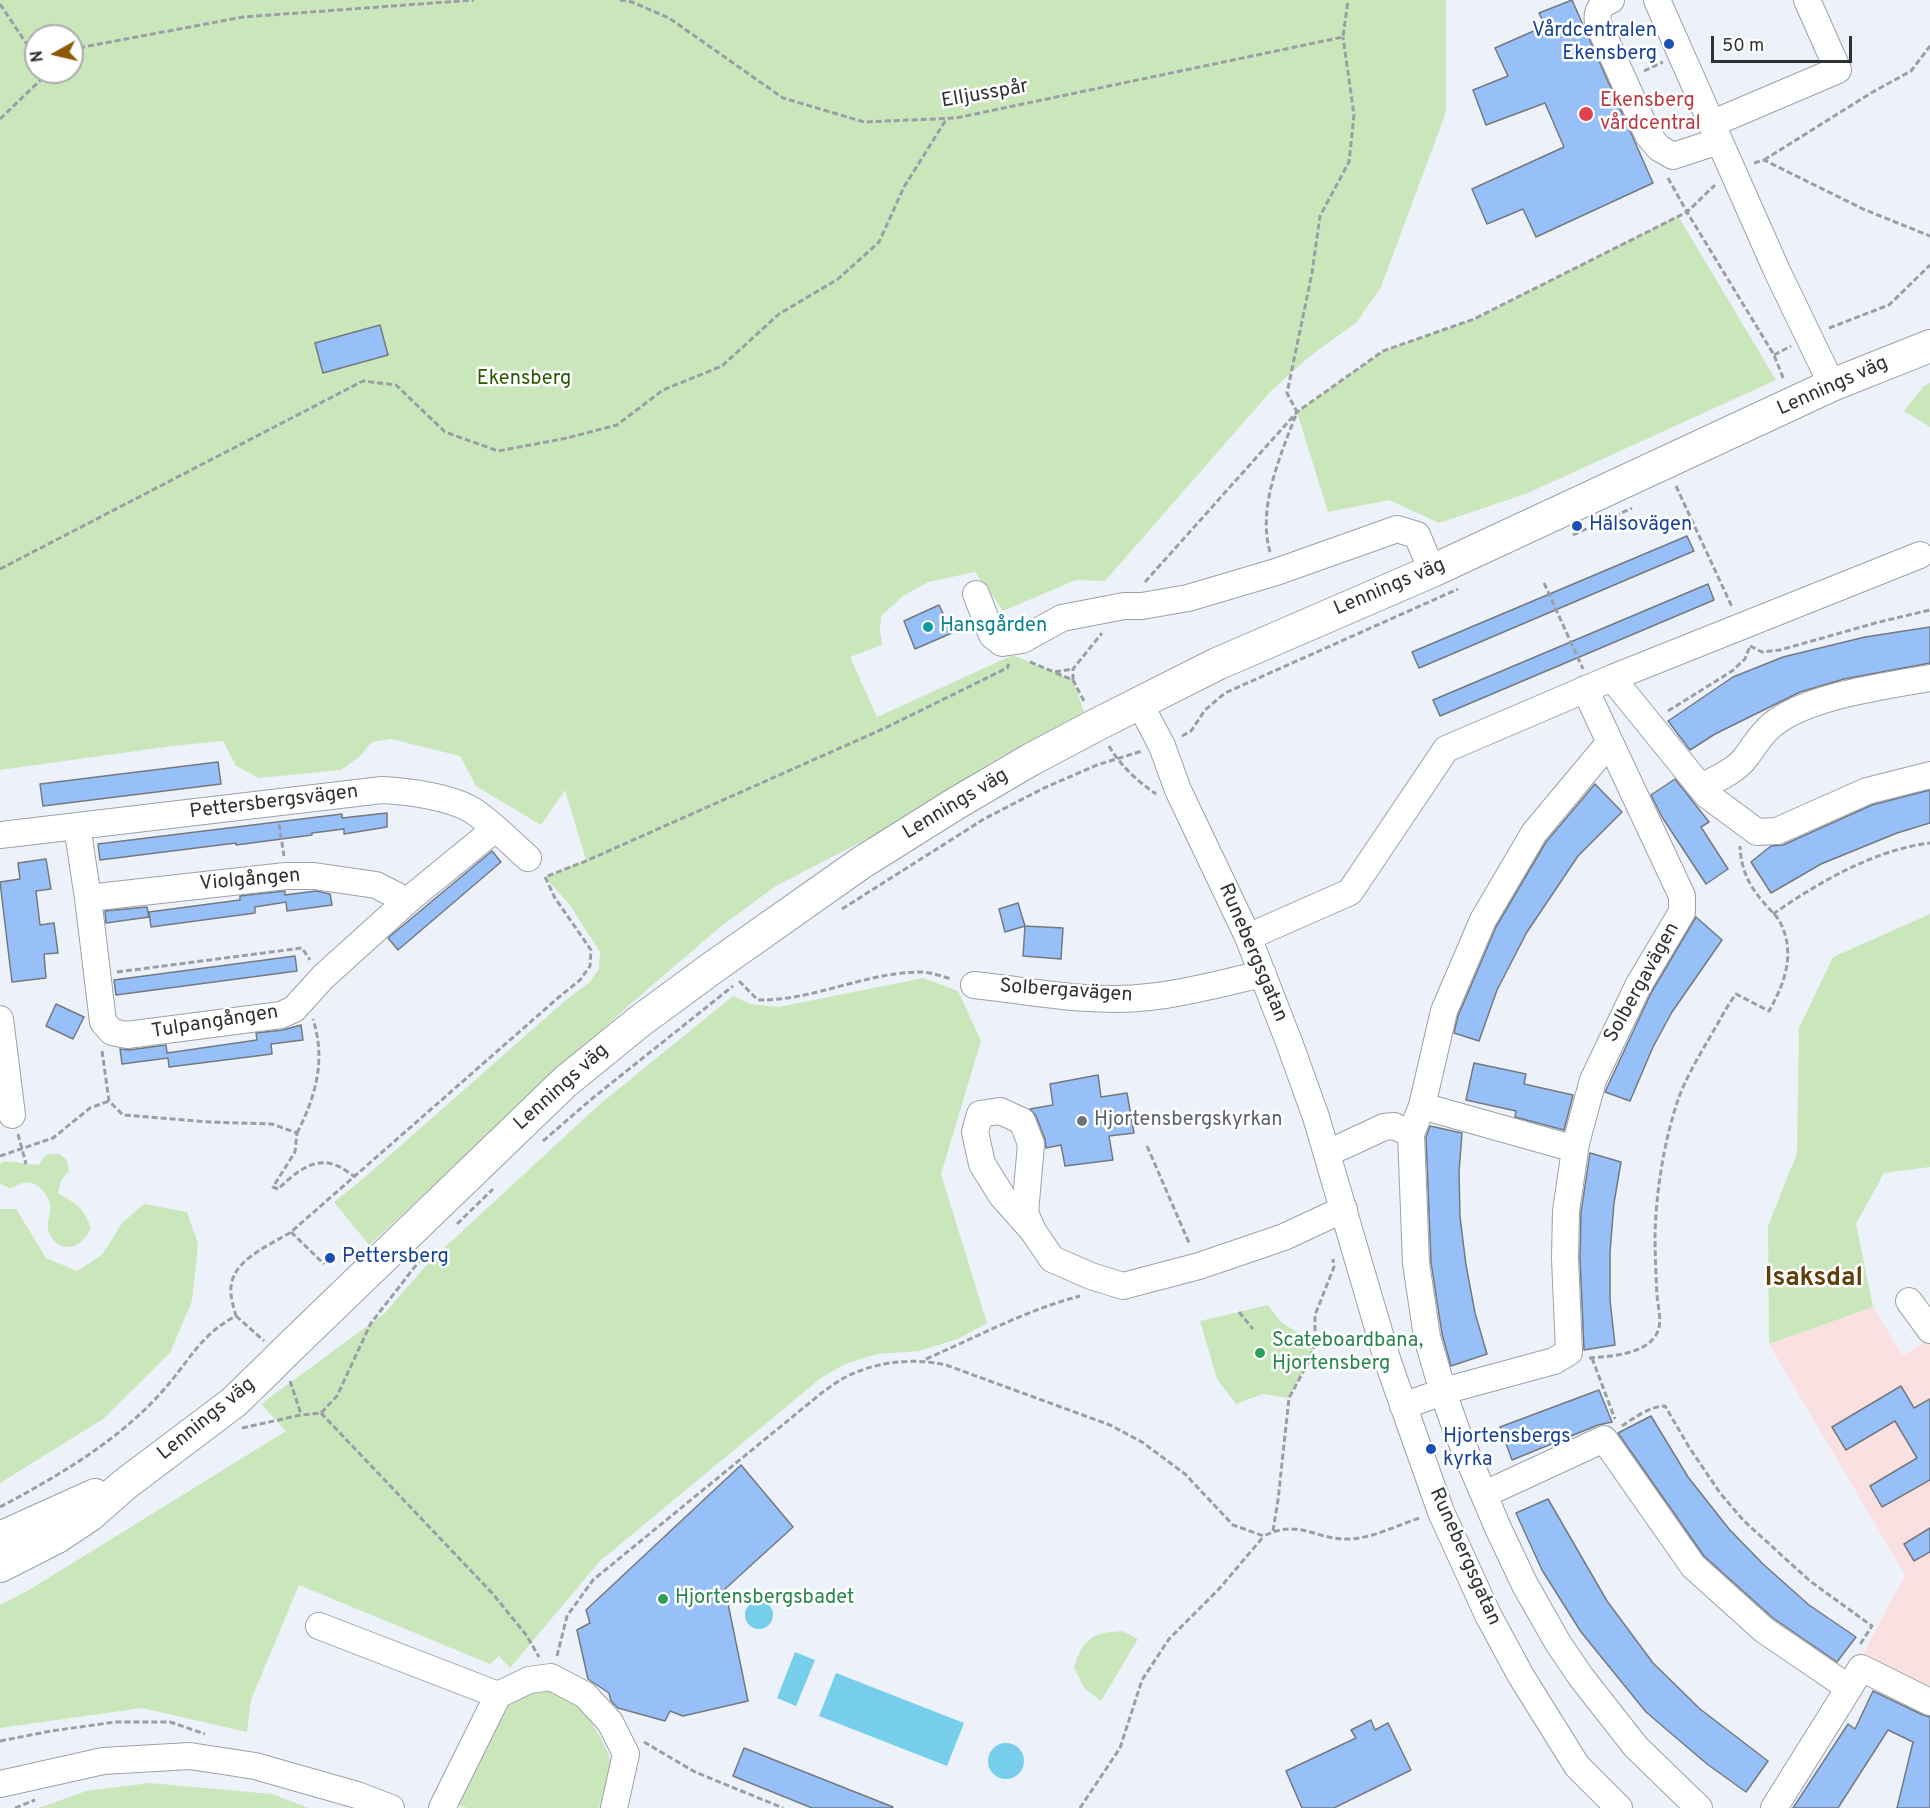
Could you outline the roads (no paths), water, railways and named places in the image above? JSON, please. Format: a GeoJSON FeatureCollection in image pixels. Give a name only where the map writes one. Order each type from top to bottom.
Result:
{"type":"FeatureCollection","features":[{"type":"Feature","properties":{"kind":"main road","name":"Lennings väg"},"geometry":{"type":"LineString","coordinates":[[0,1566],[66,1532],[234,1402],[565,1082],[640,1021],[861,863],[1030,760],[1217,664],[1432,571],[1832,385],[1930,345]]}},
{"type":"Feature","properties":{"kind":"main road","name":"Lennings väg"},"geometry":{"type":"LineString","coordinates":[[0,1538],[79,1501],[124,1485]]}},
{"type":"Feature","properties":{"kind":"street"},"geometry":{"type":"LineString","coordinates":[[1611,0],[1602,4],[1597,14],[1598,23],[1648,135],[1659,148],[1673,156],[1715,132],[1838,70],[1807,0]]}},
{"type":"Feature","properties":{"kind":"street"},"geometry":{"type":"LineString","coordinates":[[1657,0],[1777,271],[1832,385]]}},
{"type":"Feature","properties":{"kind":"street"},"geometry":{"type":"LineString","coordinates":[[976,594],[992,635],[1002,643],[1022,640],[1062,618],[1124,606],[1142,606],[1188,598],[1276,572],[1397,530],[1417,535],[1432,571]]}},
{"type":"Feature","properties":{"kind":"street"},"geometry":{"type":"LineString","coordinates":[[1248,937],[1350,892],[1446,749],[1596,685],[1920,555]]}},
{"type":"Feature","properties":{"kind":"street"},"geometry":{"type":"LineString","coordinates":[[1701,787],[1732,770],[1746,758],[1754,743],[1773,724],[1797,711],[1843,694],[1930,678]]}},
{"type":"Feature","properties":{"kind":"street"},"geometry":{"type":"LineString","coordinates":[[1596,685],[1649,723],[1707,795],[1757,832],[1777,831],[1867,791],[1930,775]]}},
{"type":"Feature","properties":{"kind":"street","name":"Solbergavägen"},"geometry":{"type":"LineString","coordinates":[[1443,1392],[1554,1362],[1569,1352],[1565,1258],[1566,1211],[1575,1149],[1593,1080],[1638,986],[1682,912],[1682,896],[1610,742],[1596,685]]}},
{"type":"Feature","properties":{"kind":"street","name":"Runebergsgatan"},"geometry":{"type":"LineString","coordinates":[[1140,704],[1162,746],[1178,790],[1248,937],[1263,974],[1316,1117],[1369,1301],[1441,1512],[1521,1676],[1577,1766],[1619,1808]]}},
{"type":"Feature","properties":{"kind":"street"},"geometry":{"type":"LineString","coordinates":[[1610,742],[1534,833],[1483,920],[1444,1011],[1422,1106],[1411,1134],[1416,1263],[1427,1337],[1443,1392],[1456,1429],[1498,1528],[1525,1585],[1564,1651],[1636,1747],[1699,1808]]}},
{"type":"Feature","properties":{"kind":"street","name":"Pettersbergsvägen"},"geometry":{"type":"LineString","coordinates":[[0,835],[382,790],[405,791],[471,810],[528,858]]}},
{"type":"Feature","properties":{"kind":"street"},"geometry":{"type":"LineString","coordinates":[[77,826],[88,898]]}},
{"type":"Feature","properties":{"kind":"street","name":"Tulpangången"},"geometry":{"type":"LineString","coordinates":[[88,898],[103,1022],[112,1032],[127,1035],[281,1015],[294,1010],[323,977],[407,902],[495,829]]}},
{"type":"Feature","properties":{"kind":"street","name":"Violgången"},"geometry":{"type":"LineString","coordinates":[[88,898],[286,876],[314,876],[376,885],[407,902]]}},
{"type":"Feature","properties":{"kind":"street","name":"Solbergavägen"},"geometry":{"type":"LineString","coordinates":[[974,985],[1095,999],[1148,998],[1210,987],[1263,974]]}},
{"type":"Feature","properties":{"kind":"street"},"geometry":{"type":"LineString","coordinates":[[0,1019],[12,1115]]}},
{"type":"Feature","properties":{"kind":"street"},"geometry":{"type":"LineString","coordinates":[[1422,1106],[1575,1149]]}},
{"type":"Feature","properties":{"kind":"street"},"geometry":{"type":"LineString","coordinates":[[1341,1147],[1384,1127],[1394,1125],[1411,1134]]}},
{"type":"Feature","properties":{"kind":"street"},"geometry":{"type":"LineString","coordinates":[[1033,1231],[1052,1258],[1091,1276],[1123,1286],[1199,1266],[1284,1237],[1344,1209]]}},
{"type":"Feature","properties":{"kind":"street"},"geometry":{"type":"LineString","coordinates":[[1910,1301],[1930,1330]]}},
{"type":"Feature","properties":{"kind":"street"},"geometry":{"type":"LineString","coordinates":[[1403,1406],[1443,1392]]}},
{"type":"Feature","properties":{"kind":"street"},"geometry":{"type":"LineString","coordinates":[[1485,1494],[1604,1439],[1693,1566],[1764,1630],[1849,1688]]}},
{"type":"Feature","properties":{"kind":"street"},"geometry":{"type":"LineString","coordinates":[[319,1626],[498,1695]]}},
{"type":"Feature","properties":{"kind":"street"},"geometry":{"type":"LineString","coordinates":[[1774,1808],[1861,1668],[1930,1702]]}},
{"type":"Feature","properties":{"kind":"street"},"geometry":{"type":"LineString","coordinates":[[442,1808],[498,1695],[529,1680],[551,1677],[585,1695],[610,1722],[626,1754],[614,1808]]}},
{"type":"Feature","properties":{"kind":"street"},"geometry":{"type":"LineString","coordinates":[[0,1784],[103,1761],[190,1756],[255,1766],[357,1795],[391,1808]]}},
{"type":"Feature","properties":{"kind":"water"},"geometry":{"type":"Polygon","coordinates":[[[759,1601],[769,1605],[773,1615],[769,1625],[759,1629],[749,1625],[745,1615],[749,1605],[759,1601]]]}},
{"type":"Feature","properties":{"kind":"water"},"geometry":{"type":"Polygon","coordinates":[[[795,1652],[815,1660],[796,1706],[777,1698],[795,1652]]]}},
{"type":"Feature","properties":{"kind":"water"},"geometry":{"type":"Polygon","coordinates":[[[836,1673],[964,1723],[947,1766],[819,1716],[836,1673]]]}},
{"type":"Feature","properties":{"kind":"water"},"geometry":{"type":"Polygon","coordinates":[[[1006,1743],[1018,1749],[1024,1761],[1018,1773],[1006,1779],[994,1773],[988,1761],[994,1749],[1006,1743]]]}},
{"type":"Feature","properties":{"kind":"place","name":"Vårdcentralen Ekensberg"},"geometry":{"type":"Point","coordinates":[1669,44]}},
{"type":"Feature","properties":{"kind":"place","name":"Ekensberg vårdcentral"},"geometry":{"type":"Point","coordinates":[1586,114]}},
{"type":"Feature","properties":{"kind":"place","name":"Hälsovägen"},"geometry":{"type":"Point","coordinates":[1577,526]}},
{"type":"Feature","properties":{"kind":"place","name":"Hansgården"},"geometry":{"type":"Point","coordinates":[928,627]}},
{"type":"Feature","properties":{"kind":"place","name":"Hjortensbergskyrkan"},"geometry":{"type":"Point","coordinates":[1082,1121]}},
{"type":"Feature","properties":{"kind":"place","name":"Pettersberg"},"geometry":{"type":"Point","coordinates":[330,1258]}},
{"type":"Feature","properties":{"kind":"place","name":"Scateboardbana, Hjortensberg"},"geometry":{"type":"Point","coordinates":[1260,1353]}},
{"type":"Feature","properties":{"kind":"place","name":"Hjortensbergs kyrka"},"geometry":{"type":"Point","coordinates":[1431,1449]}},
{"type":"Feature","properties":{"kind":"place","name":"Hjortensbergsbadet"},"geometry":{"type":"Point","coordinates":[663,1599]}},
{"type":"Feature","properties":{"kind":"district","name":"Isaksdal"},"geometry":{"type":"Point","coordinates":[1814,1280]}},
{"type":"Feature","properties":{"kind":"park label","name":"Ekensberg"},"geometry":{"type":"Point","coordinates":[524,380]}}]}
